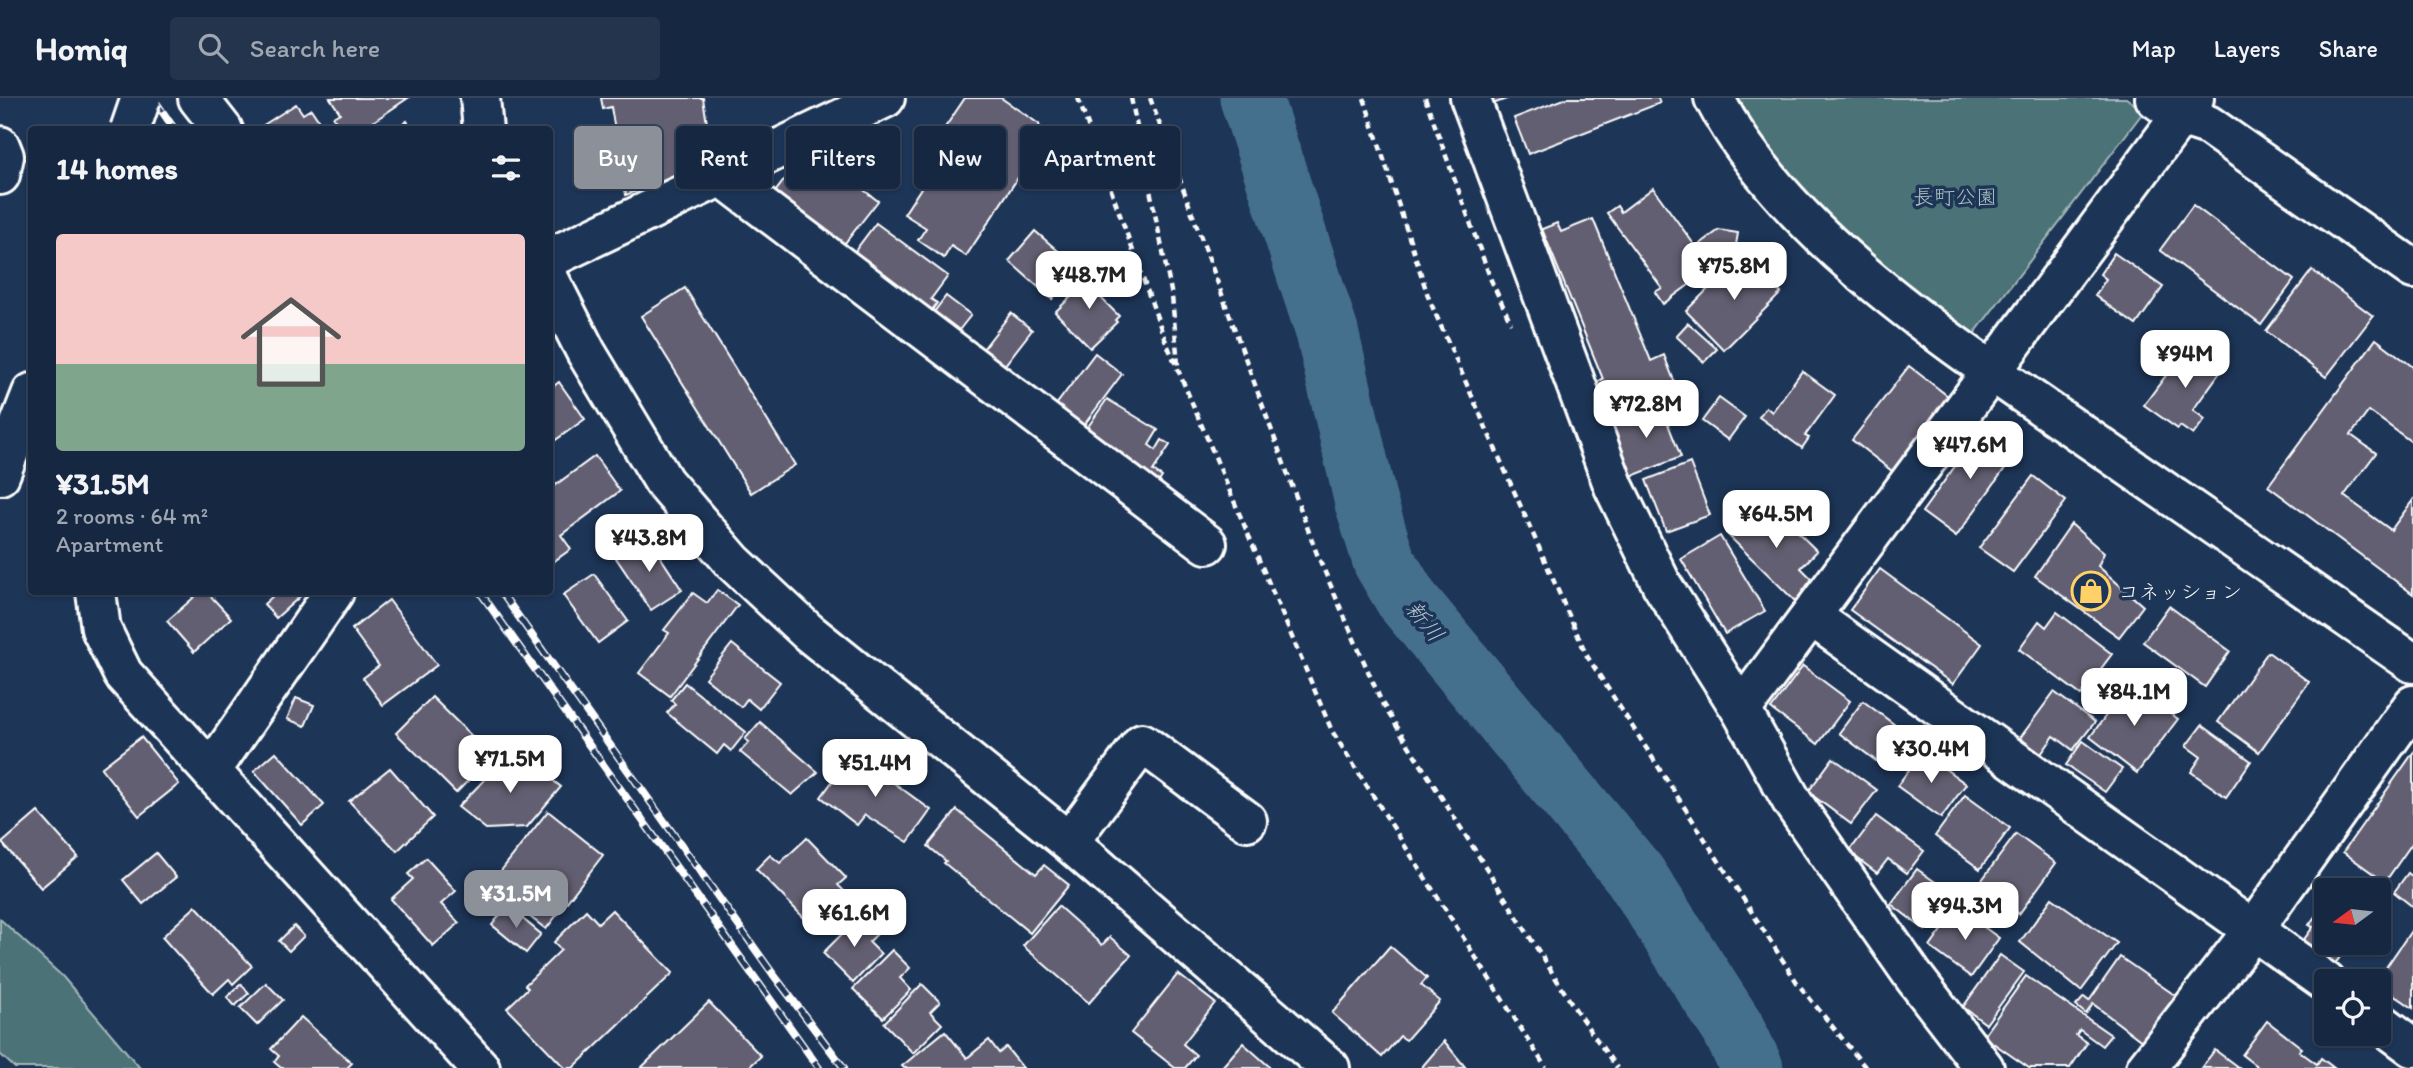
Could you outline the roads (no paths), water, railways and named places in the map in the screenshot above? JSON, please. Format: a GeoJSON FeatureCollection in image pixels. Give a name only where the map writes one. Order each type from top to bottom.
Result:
{"type":"FeatureCollection","features":[{"type":"Feature","properties":{"kind":"street"},"geometry":{"type":"LineString","coordinates":[[131,126],[141,98]]}},
{"type":"Feature","properties":{"kind":"street"},"geometry":{"type":"LineString","coordinates":[[198,98],[220,126]]}},
{"type":"Feature","properties":{"kind":"street"},"geometry":{"type":"LineString","coordinates":[[480,98],[483,126]]}},
{"type":"Feature","properties":{"kind":"street"},"geometry":{"type":"LineString","coordinates":[[772,152],[885,98]]}},
{"type":"Feature","properties":{"kind":"street"},"geometry":{"type":"LineString","coordinates":[[1470,98],[1614,486],[1662,585],[1741,710],[1793,803],[1836,869],[1984,1068]]}},
{"type":"Feature","properties":{"kind":"street"},"geometry":{"type":"LineString","coordinates":[[1714,98],[1734,138],[1772,185],[1822,239],[1992,371],[2413,663]]}},
{"type":"Feature","properties":{"kind":"street"},"geometry":{"type":"LineString","coordinates":[[1741,710],[1992,371],[2177,104],[2413,269]]}},
{"type":"Feature","properties":{"kind":"street"},"geometry":{"type":"LineString","coordinates":[[0,146],[4,156],[0,175]]}},
{"type":"Feature","properties":{"kind":"street"},"geometry":{"type":"LineString","coordinates":[[553,257],[694,189]]}},
{"type":"Feature","properties":{"kind":"street"},"geometry":{"type":"LineString","coordinates":[[738,189],[1207,544]]}},
{"type":"Feature","properties":{"kind":"street"},"geometry":{"type":"LineString","coordinates":[[553,287],[586,352],[664,482],[733,562],[808,632],[1069,842],[1330,1068]]}},
{"type":"Feature","properties":{"kind":"street"},"geometry":{"type":"LineString","coordinates":[[0,475],[28,403]]}},
{"type":"Feature","properties":{"kind":"street"},"geometry":{"type":"LineString","coordinates":[[96,595],[101,629],[123,674],[480,1068]]}},
{"type":"Feature","properties":{"kind":"street"},"geometry":{"type":"LineString","coordinates":[[211,771],[332,595]]}},
{"type":"Feature","properties":{"kind":"street"},"geometry":{"type":"LineString","coordinates":[[1811,616],[2314,973]]}},
{"type":"Feature","properties":{"kind":"street"},"geometry":{"type":"LineString","coordinates":[[2146,1068],[2254,929],[2413,705]]}},
{"type":"Feature","properties":{"kind":"street"},"geometry":{"type":"LineString","coordinates":[[1069,842],[1142,743],[1247,821]]}},
{"type":"Feature","properties":{"kind":"street"},"geometry":{"type":"LineString","coordinates":[[2391,1031],[2413,1047]]}},
{"type":"Feature","properties":{"kind":"waterway","name":"新川"},"geometry":{"type":"LineString","coordinates":[[1251,98],[1327,332],[1366,503],[1384,561],[1407,600],[1635,875],[1733,1028],[1752,1068]]}},
{"type":"Feature","properties":{"kind":"railway"},"geometry":{"type":"LineString","coordinates":[[127,98],[147,126]]}},
{"type":"Feature","properties":{"kind":"railway"},"geometry":{"type":"LineString","coordinates":[[153,98],[172,126]]}},
{"type":"Feature","properties":{"kind":"railway"},"geometry":{"type":"LineString","coordinates":[[482,595],[819,1068]]}},
{"type":"Feature","properties":{"kind":"railway"},"geometry":{"type":"LineString","coordinates":[[503,595],[773,974],[844,1068]]}},
{"type":"Feature","properties":{"kind":"place","name":"コネッション"},"geometry":{"type":"Point","coordinates":[2091,591]}},
{"type":"Feature","properties":{"kind":"park label","name":"長町公園"},"geometry":{"type":"Point","coordinates":[1955,196]}}]}
